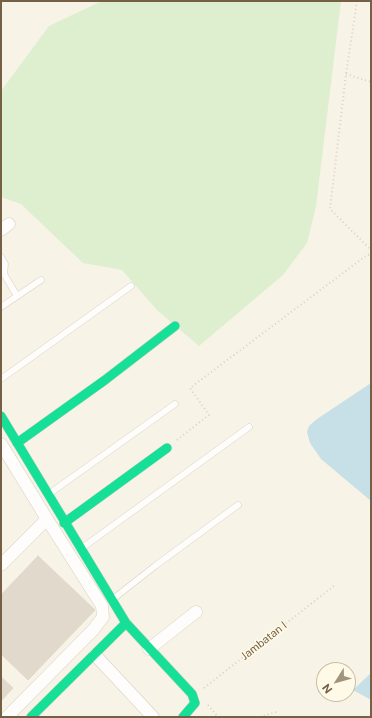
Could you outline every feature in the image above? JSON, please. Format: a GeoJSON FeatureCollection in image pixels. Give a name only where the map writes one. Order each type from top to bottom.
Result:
{"type":"FeatureCollection","features":[{"type":"Feature","properties":{"kind":"street"},"geometry":{"type":"LineString","coordinates":[[17,443],[105,380],[175,326]]}},
{"type":"Feature","properties":{"kind":"street"},"geometry":{"type":"LineString","coordinates":[[1,416],[126,623],[192,694],[195,703],[183,717]]}},
{"type":"Feature","properties":{"kind":"street"},"geometry":{"type":"LineString","coordinates":[[1,444],[102,606],[103,617],[93,630],[7,717]]}},
{"type":"Feature","properties":{"kind":"street"},"geometry":{"type":"LineString","coordinates":[[64,522],[167,448]]}},
{"type":"Feature","properties":{"kind":"street"},"geometry":{"type":"LineString","coordinates":[[1,565],[47,519]]}},
{"type":"Feature","properties":{"kind":"street"},"geometry":{"type":"LineString","coordinates":[[149,649],[196,612]]}},
{"type":"Feature","properties":{"kind":"street"},"geometry":{"type":"LineString","coordinates":[[31,717],[95,656],[126,623]]}},
{"type":"Feature","properties":{"kind":"street"},"geometry":{"type":"LineString","coordinates":[[95,656],[153,717]]}},
{"type":"Feature","properties":{"kind":"lane"},"geometry":{"type":"LineString","coordinates":[[1,257],[5,264],[4,274],[17,296]]}},
{"type":"Feature","properties":{"kind":"lane"},"geometry":{"type":"LineString","coordinates":[[1,307],[41,280]]}},
{"type":"Feature","properties":{"kind":"lane"},"geometry":{"type":"LineString","coordinates":[[1,379],[131,286]]}},
{"type":"Feature","properties":{"kind":"lane"},"geometry":{"type":"LineString","coordinates":[[48,495],[174,404]]}},
{"type":"Feature","properties":{"kind":"lane"},"geometry":{"type":"LineString","coordinates":[[81,549],[249,427]]}},
{"type":"Feature","properties":{"kind":"lane"},"geometry":{"type":"LineString","coordinates":[[112,600],[155,566],[238,505]]}},
{"type":"Feature","properties":{"kind":"path"},"geometry":{"type":"LineString","coordinates":[[357,1],[346,74],[330,209],[371,250]]}},
{"type":"Feature","properties":{"kind":"path"},"geometry":{"type":"LineString","coordinates":[[346,74],[371,82]]}},
{"type":"Feature","properties":{"kind":"path"},"geometry":{"type":"LineString","coordinates":[[167,448],[209,415],[190,388],[367,255],[371,254]]}},
{"type":"Feature","properties":{"kind":"path","name":"Jambatan I"},"geometry":{"type":"LineString","coordinates":[[192,694],[199,692],[335,585]]}},
{"type":"Feature","properties":{"kind":"path"},"geometry":{"type":"LineString","coordinates":[[260,717],[279,711]]}},
{"type":"Feature","properties":{"kind":"green space"},"geometry":{"type":"Polygon","coordinates":[[[102,1],[341,1],[316,206],[307,243],[283,275],[199,346],[157,310],[122,270],[83,263],[21,204],[1,197],[1,91],[49,26],[102,1]]]}},
{"type":"Feature","properties":{"kind":"water"},"geometry":{"type":"Polygon","coordinates":[[[371,383],[371,501],[321,459],[310,443],[307,432],[309,426],[317,419],[371,383]]]}},
{"type":"Feature","properties":{"kind":"water"},"geometry":{"type":"Polygon","coordinates":[[[371,673],[371,700],[356,692],[356,687],[371,673]]]}},
{"type":"Feature","properties":{"kind":"building"},"geometry":{"type":"Polygon","coordinates":[[[38,556],[95,610],[28,680],[1,654],[1,595],[38,556]]]}},
{"type":"Feature","properties":{"kind":"building"},"geometry":{"type":"Polygon","coordinates":[[[1,677],[13,688],[1,701],[1,677]]]}},
{"type":"Feature","properties":{"kind":"traffic: fast"},"geometry":{"type":"LineString","coordinates":[[17,443],[105,380],[175,326]]}},
{"type":"Feature","properties":{"kind":"traffic: fast"},"geometry":{"type":"LineString","coordinates":[[1,416],[126,623],[192,694],[195,703],[183,717]]}},
{"type":"Feature","properties":{"kind":"traffic: fast"},"geometry":{"type":"LineString","coordinates":[[64,523],[167,448]]}},
{"type":"Feature","properties":{"kind":"traffic: fast"},"geometry":{"type":"LineString","coordinates":[[31,717],[126,623]]}}]}
